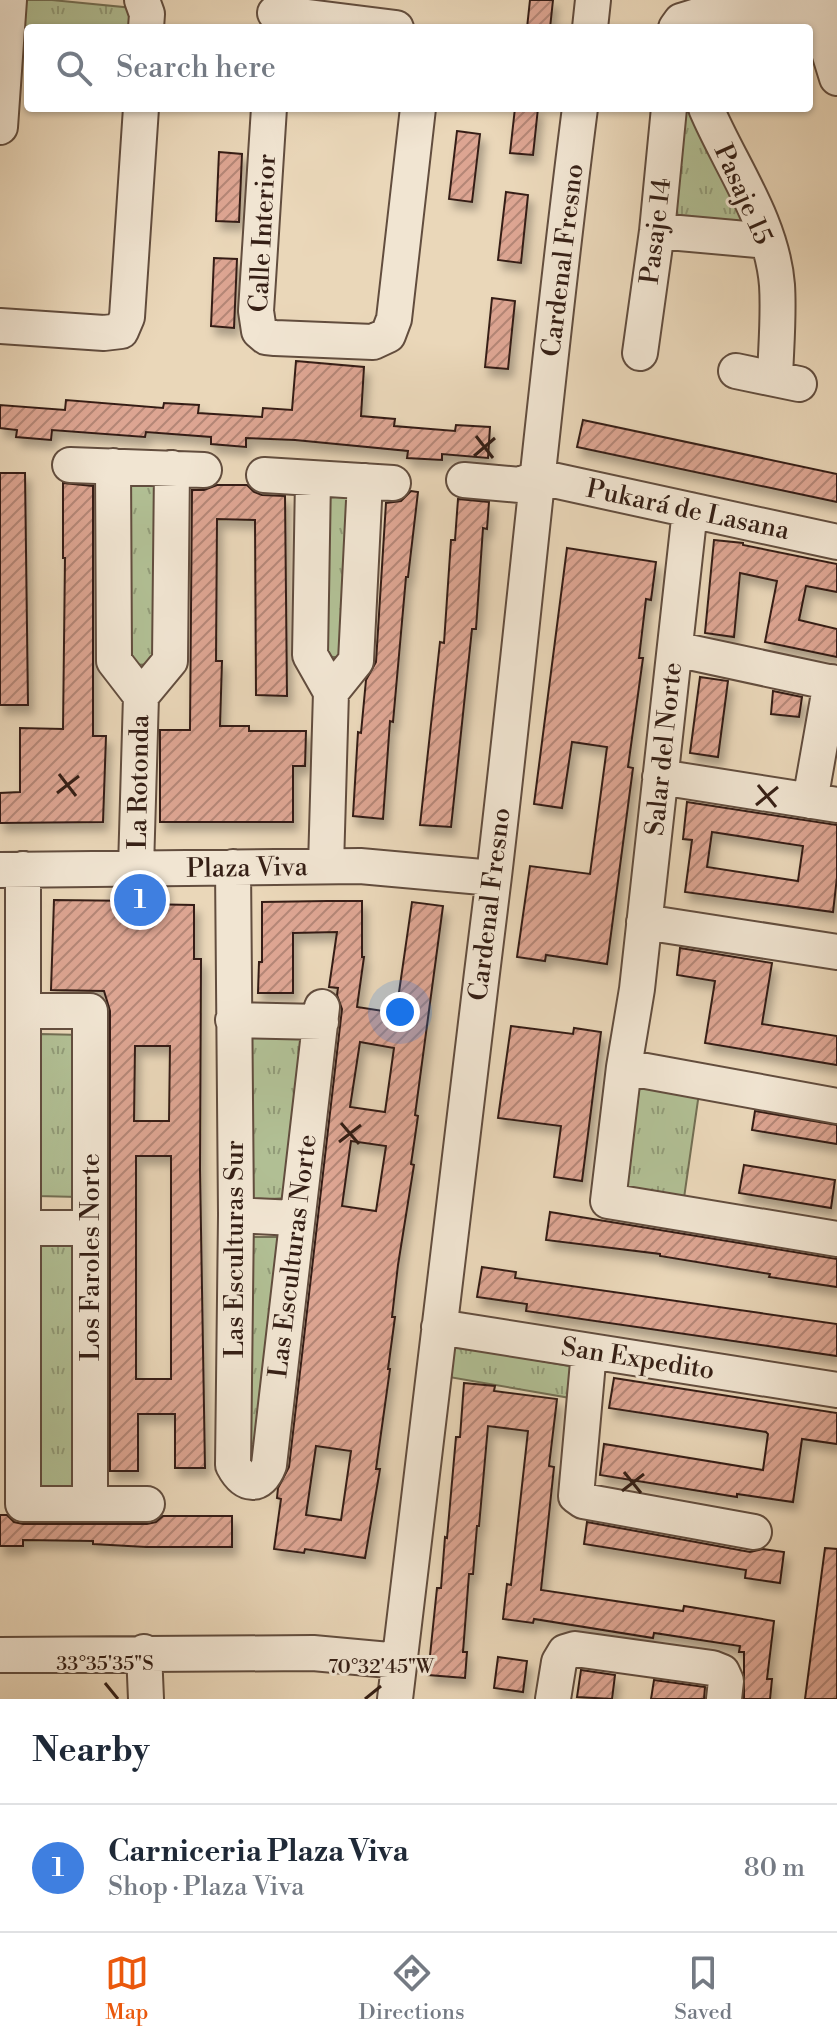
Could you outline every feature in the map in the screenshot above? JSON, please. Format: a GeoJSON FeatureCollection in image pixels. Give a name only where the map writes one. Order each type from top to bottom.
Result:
{"type":"FeatureCollection","features":[{"type":"Feature","properties":{"kind":"street"},"geometry":{"type":"LineString","coordinates":[[0,127],[9,0]]}},
{"type":"Feature","properties":{"kind":"street"},"geometry":{"type":"LineString","coordinates":[[142,0],[147,14],[146,24]]}},
{"type":"Feature","properties":{"kind":"street"},"geometry":{"type":"LineString","coordinates":[[590,24],[593,0]]}},
{"type":"Feature","properties":{"kind":"street"},"geometry":{"type":"LineString","coordinates":[[679,24],[697,16],[832,12],[829,52],[837,78]]}},
{"type":"Feature","properties":{"kind":"street"},"geometry":{"type":"LineString","coordinates":[[275,14],[361,24]]}},
{"type":"Feature","properties":{"kind":"street"},"geometry":{"type":"LineString","coordinates":[[0,326],[104,333],[121,331],[127,317],[141,112]]}},
{"type":"Feature","properties":{"kind":"street","name":"Calle Interior"},"geometry":{"type":"LineString","coordinates":[[269,112],[256,311],[259,331],[266,337],[275,338],[373,342],[388,335],[394,319],[418,112]]}},
{"type":"Feature","properties":{"kind":"street","name":"Cardenal Fresno"},"geometry":{"type":"LineString","coordinates":[[395,1699],[493,878],[539,477],[555,304],[579,112]]}},
{"type":"Feature","properties":{"kind":"street","name":"Pasaje 14"},"geometry":{"type":"LineString","coordinates":[[640,353],[657,231],[669,112]]}},
{"type":"Feature","properties":{"kind":"street","name":"Pasaje 15"},"geometry":{"type":"LineString","coordinates":[[708,112],[768,241],[777,284],[787,381],[736,371]]}},
{"type":"Feature","properties":{"kind":"street"},"geometry":{"type":"LineString","coordinates":[[657,231],[768,241]]}},
{"type":"Feature","properties":{"kind":"street"},"geometry":{"type":"LineString","coordinates":[[70,465],[113,466],[188,469],[170,661],[141,696],[114,661],[113,466]]}},
{"type":"Feature","properties":{"kind":"street"},"geometry":{"type":"LineString","coordinates":[[264,475],[379,482],[356,661],[331,692]]}},
{"type":"Feature","properties":{"kind":"street"},"geometry":{"type":"LineString","coordinates":[[464,480],[520,485],[539,477]]}},
{"type":"Feature","properties":{"kind":"street","name":"Pukará de Lasana"},"geometry":{"type":"LineString","coordinates":[[539,477],[837,542]]}},
{"type":"Feature","properties":{"kind":"street"},"geometry":{"type":"LineString","coordinates":[[313,479],[310,655],[331,692],[326,866]]}},
{"type":"Feature","properties":{"kind":"street","name":"Salar del Norte"},"geometry":{"type":"LineString","coordinates":[[690,510],[637,989],[608,1201],[837,1239]]}},
{"type":"Feature","properties":{"kind":"street"},"geometry":{"type":"LineString","coordinates":[[660,777],[824,803],[834,683],[675,649]]}},
{"type":"Feature","properties":{"kind":"street","name":"La Rotonda"},"geometry":{"type":"LineString","coordinates":[[136,868],[141,696]]}},
{"type":"Feature","properties":{"kind":"street","name":"Plaza Viva"},"geometry":{"type":"LineString","coordinates":[[12,870],[326,866],[404,869],[493,878]]}},
{"type":"Feature","properties":{"kind":"street","name":"Las Esculturas Sur"},"geometry":{"type":"LineString","coordinates":[[233,867],[236,1215],[233,1465],[239,1477]]}},
{"type":"Feature","properties":{"kind":"street"},"geometry":{"type":"LineString","coordinates":[[12,870],[23,962],[23,1504],[147,1504]]}},
{"type":"Feature","properties":{"kind":"street"},"geometry":{"type":"LineString","coordinates":[[644,922],[837,952]]}},
{"type":"Feature","properties":{"kind":"street","name":"Los Faroles Norte"},"geometry":{"type":"LineString","coordinates":[[23,1011],[90,1011],[90,1504]]}},
{"type":"Feature","properties":{"kind":"street","name":"Las Esculturas Norte"},"geometry":{"type":"LineString","coordinates":[[233,1020],[322,1015],[295,1218],[269,1465],[265,1476],[257,1481],[239,1477]]}},
{"type":"Feature","properties":{"kind":"street"},"geometry":{"type":"LineString","coordinates":[[624,1067],[837,1106]]}},
{"type":"Feature","properties":{"kind":"street"},"geometry":{"type":"LineString","coordinates":[[236,1215],[295,1218]]}},
{"type":"Feature","properties":{"kind":"street"},"geometry":{"type":"LineString","coordinates":[[23,1228],[90,1228]]}},
{"type":"Feature","properties":{"kind":"street","name":"San Expedito"},"geometry":{"type":"LineString","coordinates":[[439,1327],[837,1390]]}},
{"type":"Feature","properties":{"kind":"street"},"geometry":{"type":"LineString","coordinates":[[589,1351],[576,1496],[583,1501],[754,1532]]}},
{"type":"Feature","properties":{"kind":"street"},"geometry":{"type":"LineString","coordinates":[[553,1699],[559,1662],[565,1652],[575,1649],[712,1668],[722,1672],[726,1681],[724,1699]]}},
{"type":"Feature","properties":{"kind":"street"},"geometry":{"type":"LineString","coordinates":[[144,1652],[146,1699]]}},
{"type":"Feature","properties":{"kind":"street"},"geometry":{"type":"LineString","coordinates":[[0,1655],[144,1652],[340,1654],[400,1661]]}},
{"type":"Feature","properties":{"kind":"green space"},"geometry":{"type":"Polygon","coordinates":[[[23,0],[133,8],[131,24],[24,24],[24,35],[20,35],[23,0]]]}},
{"type":"Feature","properties":{"kind":"green space"},"geometry":{"type":"Polygon","coordinates":[[[679,112],[698,112],[749,224],[668,216],[679,112]]]}},
{"type":"Feature","properties":{"kind":"green space"},"geometry":{"type":"Polygon","coordinates":[[[154,475],[160,664],[132,665],[126,476],[154,475]]]}},
{"type":"Feature","properties":{"kind":"green space"},"geometry":{"type":"Polygon","coordinates":[[[326,483],[357,485],[350,658],[318,656],[326,483]]]}},
{"type":"Feature","properties":{"kind":"green space"},"geometry":{"type":"Polygon","coordinates":[[[250,1032],[309,1035],[290,1198],[250,1200],[250,1032]]]}},
{"type":"Feature","properties":{"kind":"green space"},"geometry":{"type":"Polygon","coordinates":[[[40,1034],[82,1035],[79,1197],[37,1196],[40,1034]]]}},
{"type":"Feature","properties":{"kind":"green space"},"geometry":{"type":"Polygon","coordinates":[[[641,1077],[700,1086],[684,1198],[625,1189],[641,1077]]]}},
{"type":"Feature","properties":{"kind":"green space"},"geometry":{"type":"Polygon","coordinates":[[[250,1237],[283,1237],[254,1464],[245,1464],[250,1237]]]}},
{"type":"Feature","properties":{"kind":"green space"},"geometry":{"type":"Polygon","coordinates":[[[36,1246],[82,1246],[80,1490],[34,1489],[36,1246]]]}},
{"type":"Feature","properties":{"kind":"green space"},"geometry":{"type":"Polygon","coordinates":[[[455,1346],[581,1368],[576,1399],[449,1377],[455,1346]]]}},
{"type":"Feature","properties":{"kind":"building"},"geometry":{"type":"Polygon","coordinates":[[[530,0],[553,0],[550,24],[527,24],[530,0]]]}},
{"type":"Feature","properties":{"kind":"building"},"geometry":{"type":"Polygon","coordinates":[[[515,112],[538,112],[533,155],[510,153],[515,112]]]}},
{"type":"Feature","properties":{"kind":"building"},"geometry":{"type":"Polygon","coordinates":[[[457,131],[480,134],[472,202],[449,199],[457,131]]]}},
{"type":"Feature","properties":{"kind":"building"},"geometry":{"type":"Polygon","coordinates":[[[219,152],[242,154],[239,222],[216,221],[219,152]]]}},
{"type":"Feature","properties":{"kind":"building"},"geometry":{"type":"Polygon","coordinates":[[[506,192],[528,195],[521,263],[498,260],[506,192]]]}},
{"type":"Feature","properties":{"kind":"building"},"geometry":{"type":"Polygon","coordinates":[[[214,258],[237,259],[234,328],[211,326],[214,258]]]}},
{"type":"Feature","properties":{"kind":"building"},"geometry":{"type":"Polygon","coordinates":[[[492,298],[515,301],[508,369],[485,367],[492,298]]]}},
{"type":"Feature","properties":{"kind":"building"},"geometry":{"type":"Polygon","coordinates":[[[296,361],[364,367],[361,416],[395,419],[394,426],[455,431],[456,425],[490,427],[488,458],[442,454],[442,460],[407,458],[408,451],[295,440],[246,438],[246,447],[211,444],[211,437],[146,432],[145,437],[52,430],[51,440],[16,437],[17,430],[0,428],[0,405],[65,410],[66,400],[163,408],[164,403],[199,405],[198,413],[262,417],[263,408],[292,410],[296,361]]]}},
{"type":"Feature","properties":{"kind":"building"},"geometry":{"type":"Polygon","coordinates":[[[583,420],[837,474],[837,502],[577,447],[583,420]]]}},
{"type":"Feature","properties":{"kind":"building"},"geometry":{"type":"Polygon","coordinates":[[[0,473],[25,473],[28,705],[0,705],[0,473]]]}},
{"type":"Feature","properties":{"kind":"building"},"geometry":{"type":"Polygon","coordinates":[[[63,483],[93,486],[93,736],[106,736],[103,822],[0,823],[0,793],[20,792],[20,728],[63,729],[63,483]]]}},
{"type":"Feature","properties":{"kind":"building"},"geometry":{"type":"Polygon","coordinates":[[[217,485],[247,485],[262,495],[285,496],[287,696],[256,695],[255,520],[217,519],[216,661],[222,661],[220,726],[249,726],[249,731],[306,731],[305,766],[293,766],[293,822],[160,822],[160,730],[190,730],[192,490],[217,485]]]}},
{"type":"Feature","properties":{"kind":"building"},"geometry":{"type":"Polygon","coordinates":[[[411,491],[418,492],[406,577],[393,722],[390,721],[383,819],[353,816],[358,732],[361,733],[366,680],[376,662],[386,503],[401,501],[411,491]]]}},
{"type":"Feature","properties":{"kind":"building"},"geometry":{"type":"Polygon","coordinates":[[[458,499],[489,502],[487,529],[483,528],[476,629],[472,629],[451,827],[420,825],[440,642],[444,643],[451,540],[455,540],[458,499]]]}},
{"type":"Feature","properties":{"kind":"building"},"geometry":{"type":"Polygon","coordinates":[[[714,540],[743,543],[837,564],[837,592],[806,586],[799,620],[837,629],[837,657],[765,642],[777,581],[740,573],[734,637],[705,633],[714,540]]]}},
{"type":"Feature","properties":{"kind":"building"},"geometry":{"type":"Polygon","coordinates":[[[567,548],[656,562],[651,600],[646,599],[639,658],[643,658],[628,767],[633,768],[607,964],[546,955],[545,961],[517,957],[530,866],[590,874],[607,747],[572,742],[562,808],[534,804],[567,548]]]}},
{"type":"Feature","properties":{"kind":"building"},"geometry":{"type":"Polygon","coordinates":[[[700,677],[728,681],[718,757],[690,753],[700,677]]]}},
{"type":"Feature","properties":{"kind":"building"},"geometry":{"type":"Polygon","coordinates":[[[773,691],[802,697],[799,717],[771,714],[773,691]]]}},
{"type":"Feature","properties":{"kind":"building"},"geometry":{"type":"Polygon","coordinates":[[[687,802],[837,825],[833,912],[685,892],[692,840],[683,839],[687,802]],[[712,832],[707,867],[798,881],[803,846],[712,832]]]}},
{"type":"Feature","properties":{"kind":"building"},"geometry":{"type":"Polygon","coordinates":[[[54,900],[194,905],[194,959],[201,959],[200,1170],[205,1468],[175,1468],[175,1414],[138,1414],[138,1471],[110,1471],[110,1011],[104,991],[51,990],[54,900]],[[135,1046],[134,1121],[169,1121],[170,1046],[135,1046]],[[136,1156],[136,1379],[171,1379],[171,1156],[136,1156]]]}},
{"type":"Feature","properties":{"kind":"building"},"geometry":{"type":"Polygon","coordinates":[[[362,901],[364,957],[357,1007],[396,1013],[412,902],[443,906],[415,1115],[418,1116],[411,1164],[414,1165],[392,1317],[395,1317],[390,1369],[376,1469],[380,1469],[365,1558],[305,1549],[304,1553],[274,1549],[281,1499],[277,1498],[278,1488],[289,1467],[342,1009],[338,988],[329,987],[337,932],[293,933],[293,993],[258,993],[259,962],[262,962],[262,902],[362,901]],[[360,1042],[350,1107],[385,1112],[394,1048],[360,1042]],[[351,1141],[342,1206],[376,1211],[386,1146],[351,1141]],[[316,1446],[306,1515],[341,1520],[351,1451],[316,1446]]]}},
{"type":"Feature","properties":{"kind":"building"},"geometry":{"type":"Polygon","coordinates":[[[680,948],[772,963],[762,1024],[837,1036],[837,1065],[705,1043],[715,981],[677,975],[680,948]]]}},
{"type":"Feature","properties":{"kind":"building"},"geometry":{"type":"Polygon","coordinates":[[[511,1026],[573,1034],[574,1028],[601,1032],[582,1181],[554,1177],[561,1126],[498,1118],[511,1026]]]}},
{"type":"Feature","properties":{"kind":"building"},"geometry":{"type":"Polygon","coordinates":[[[755,1111],[837,1125],[837,1144],[752,1130],[755,1111]]]}},
{"type":"Feature","properties":{"kind":"building"},"geometry":{"type":"Polygon","coordinates":[[[744,1165],[835,1180],[831,1208],[739,1193],[744,1165]]]}},
{"type":"Feature","properties":{"kind":"building"},"geometry":{"type":"Polygon","coordinates":[[[550,1212],[837,1259],[837,1287],[769,1277],[770,1274],[660,1254],[546,1240],[550,1212]]]}},
{"type":"Feature","properties":{"kind":"building"},"geometry":{"type":"Polygon","coordinates":[[[482,1267],[516,1272],[515,1278],[837,1324],[837,1356],[526,1311],[527,1304],[477,1297],[482,1267]]]}},
{"type":"Feature","properties":{"kind":"building"},"geometry":{"type":"Polygon","coordinates":[[[614,1378],[837,1413],[837,1444],[802,1439],[793,1502],[737,1494],[737,1497],[600,1475],[604,1444],[763,1470],[766,1432],[609,1408],[614,1378]]]}},
{"type":"Feature","properties":{"kind":"building"},"geometry":{"type":"Polygon","coordinates":[[[464,1383],[495,1386],[494,1391],[557,1399],[549,1466],[554,1467],[541,1590],[683,1611],[684,1606],[774,1621],[767,1679],[772,1679],[770,1699],[744,1699],[744,1652],[739,1652],[740,1646],[654,1633],[653,1638],[534,1619],[533,1623],[503,1619],[507,1584],[511,1585],[528,1431],[488,1426],[473,1574],[469,1574],[463,1652],[467,1652],[465,1678],[428,1675],[437,1588],[441,1588],[447,1538],[456,1437],[460,1437],[464,1383]]]}},
{"type":"Feature","properties":{"kind":"building"},"geometry":{"type":"Polygon","coordinates":[[[0,1515],[7,1515],[14,1522],[23,1524],[147,1524],[163,1516],[232,1516],[232,1547],[146,1547],[93,1544],[93,1541],[23,1540],[23,1546],[0,1546],[0,1515]]]}},
{"type":"Feature","properties":{"kind":"building"},"geometry":{"type":"Polygon","coordinates":[[[587,1522],[750,1552],[763,1549],[784,1552],[780,1583],[745,1578],[746,1570],[584,1544],[587,1522]]]}},
{"type":"Feature","properties":{"kind":"building"},"geometry":{"type":"Polygon","coordinates":[[[825,1548],[837,1549],[837,1699],[805,1699],[825,1548]]]}},
{"type":"Feature","properties":{"kind":"building"},"geometry":{"type":"Polygon","coordinates":[[[498,1657],[527,1661],[523,1692],[494,1688],[498,1657]]]}},
{"type":"Feature","properties":{"kind":"building"},"geometry":{"type":"Polygon","coordinates":[[[581,1670],[615,1675],[612,1699],[577,1697],[581,1670]]]}},
{"type":"Feature","properties":{"kind":"building"},"geometry":{"type":"Polygon","coordinates":[[[654,1680],[705,1687],[704,1699],[651,1699],[654,1680]]]}},
{"type":"Feature","properties":{"kind":"place","name":"Carniceria Plaza Viva"},"geometry":{"type":"Point","coordinates":[140,900]}}]}
